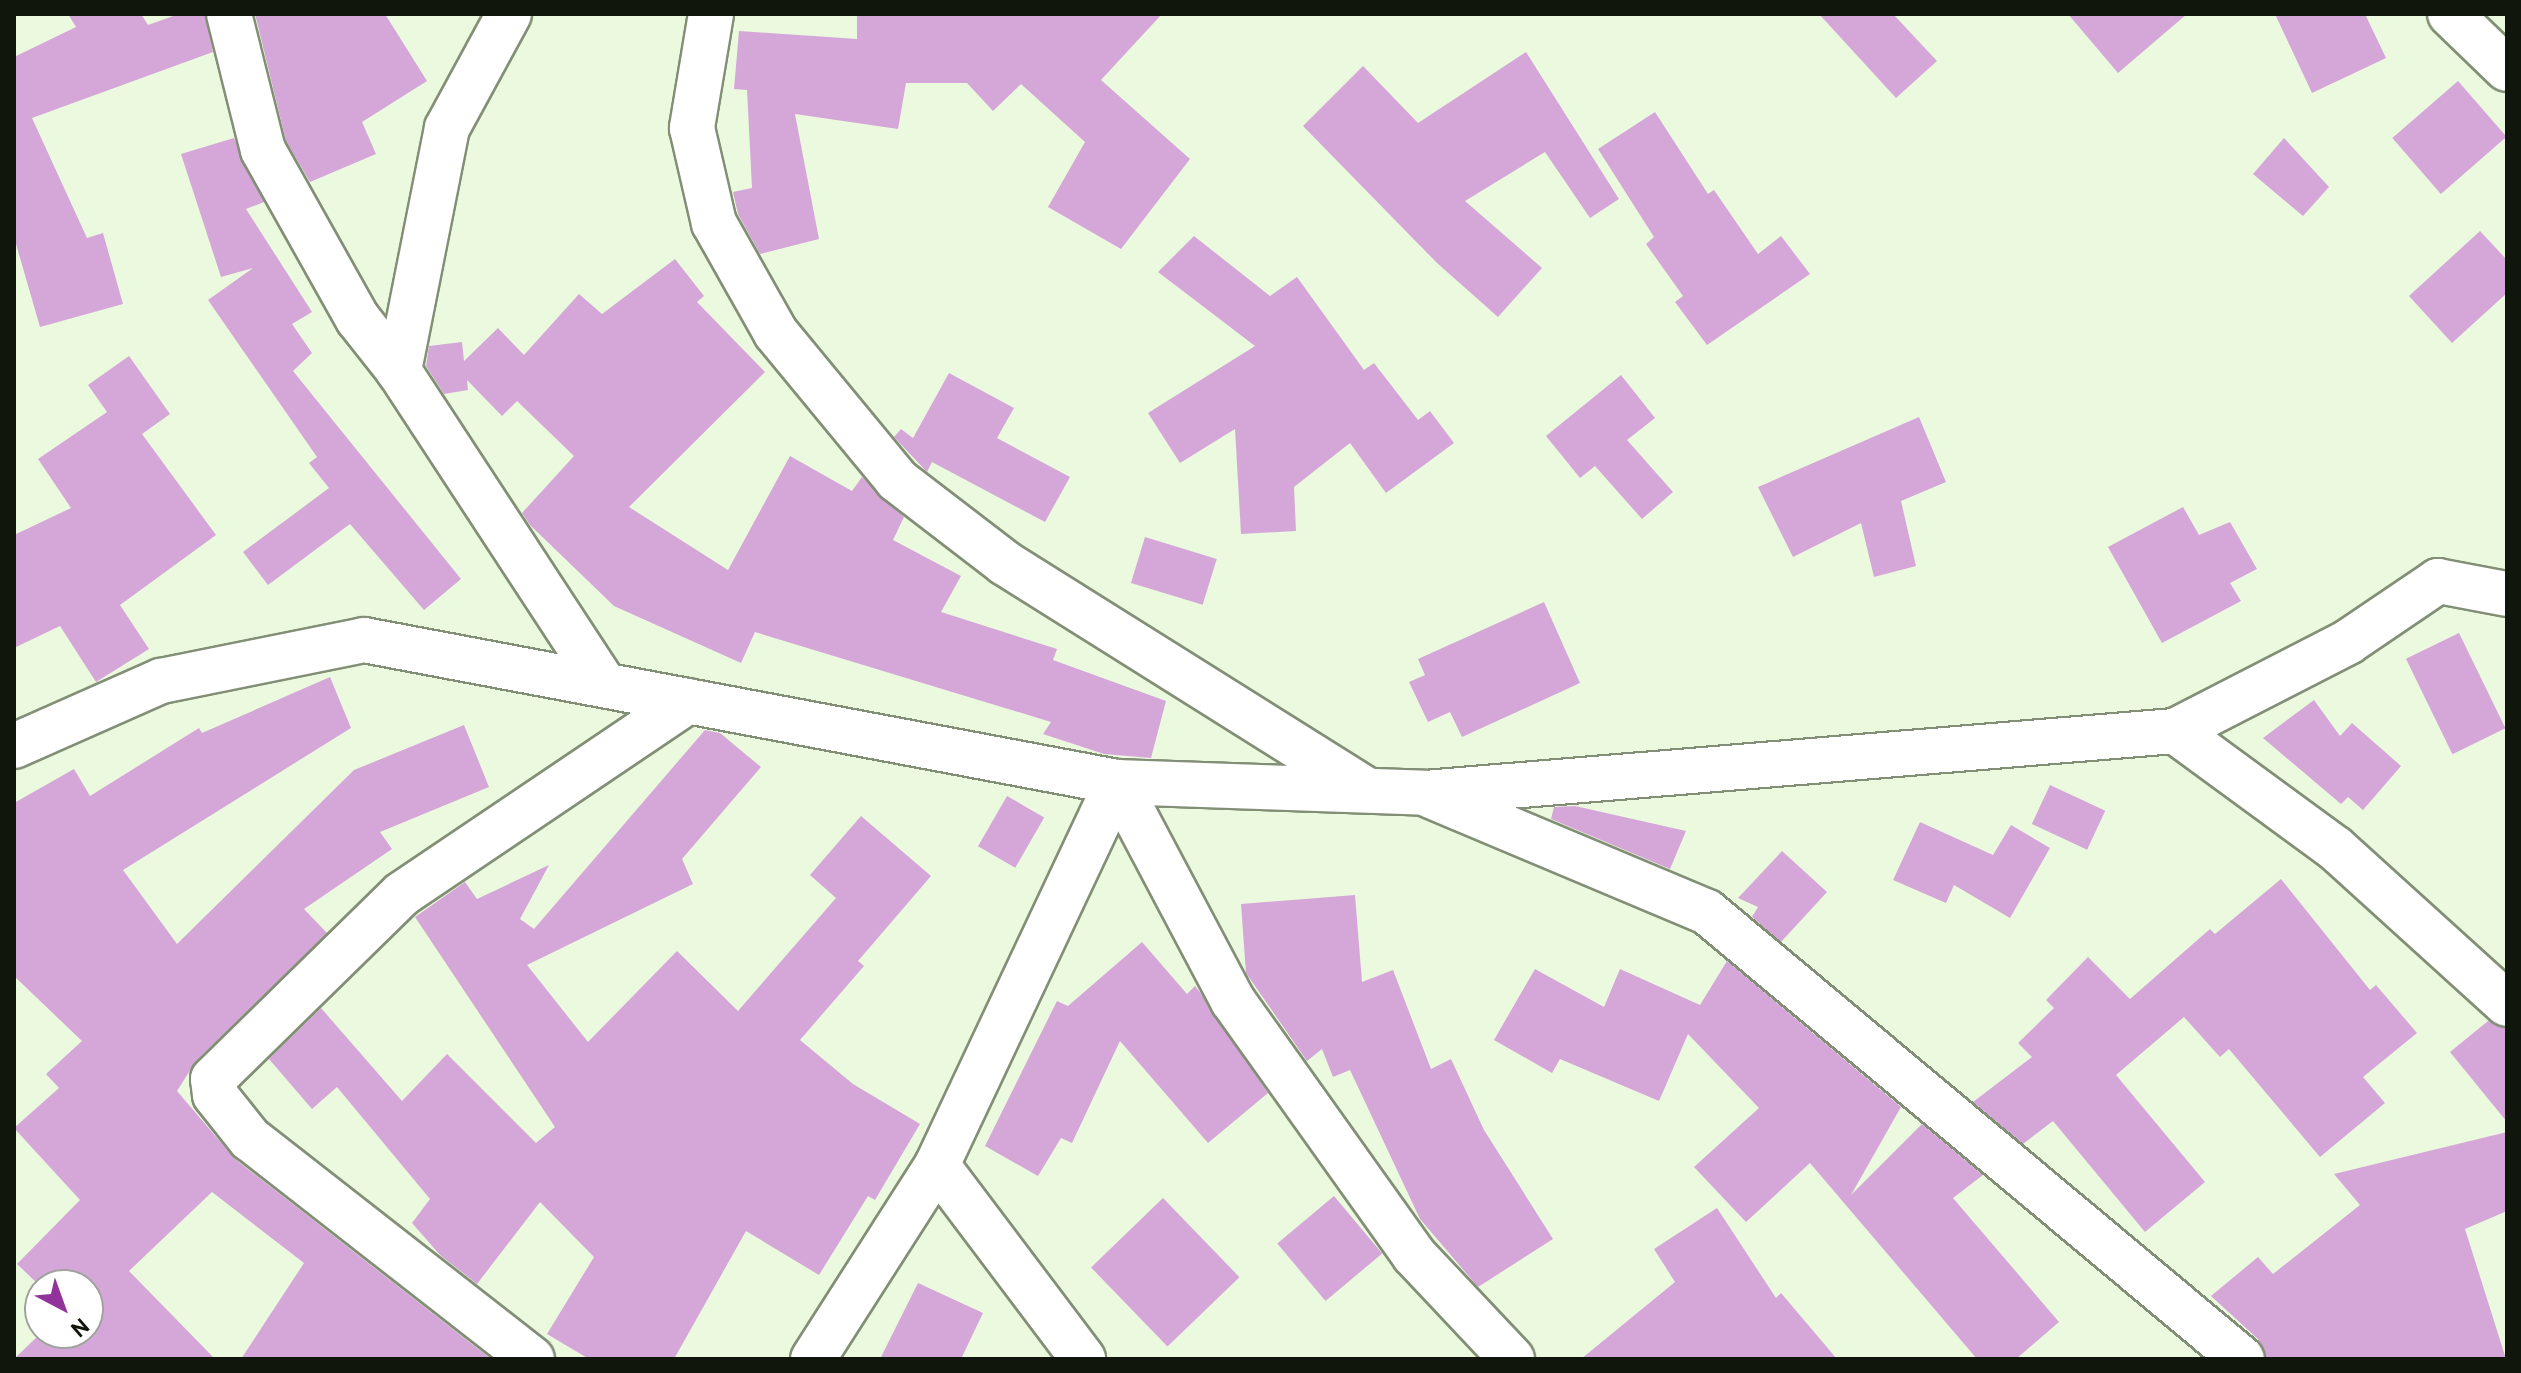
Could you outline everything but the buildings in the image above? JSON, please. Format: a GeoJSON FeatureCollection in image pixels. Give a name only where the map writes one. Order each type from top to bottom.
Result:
{"type":"FeatureCollection","features":[{"type":"Feature","properties":{"kind":"street"},"geometry":{"type":"LineString","coordinates":[[229,14],[263,150],[358,319],[399,371],[604,684]]}},
{"type":"Feature","properties":{"kind":"street"},"geometry":{"type":"LineString","coordinates":[[399,371],[447,128],[509,14]]}},
{"type":"Feature","properties":{"kind":"street"},"geometry":{"type":"LineString","coordinates":[[711,14],[692,128],[714,223],[776,333],[897,480],[1005,563],[1367,791]]}},
{"type":"Feature","properties":{"kind":"street"},"geometry":{"type":"LineString","coordinates":[[2450,14],[2507,69]]}},
{"type":"Feature","properties":{"kind":"street"},"geometry":{"type":"LineString","coordinates":[[14,746],[161,681],[364,640],[1117,782],[1425,793],[2175,731],[2348,642],[2438,581],[2507,594]]}},
{"type":"Feature","properties":{"kind":"street"},"geometry":{"type":"LineString","coordinates":[[532,1359],[250,1139],[215,1095],[213,1079],[402,894],[688,701]]}},
{"type":"Feature","properties":{"kind":"street"},"geometry":{"type":"LineString","coordinates":[[2175,731],[2335,848],[2507,1004]]}},
{"type":"Feature","properties":{"kind":"street"},"geometry":{"type":"LineString","coordinates":[[813,1359],[937,1165],[1117,782]]}},
{"type":"Feature","properties":{"kind":"street"},"geometry":{"type":"LineString","coordinates":[[1117,782],[1233,1001],[1414,1255],[1512,1359]]}},
{"type":"Feature","properties":{"kind":"street"},"geometry":{"type":"LineString","coordinates":[[1425,793],[1707,912],[2242,1359]]}},
{"type":"Feature","properties":{"kind":"street"},"geometry":{"type":"LineString","coordinates":[[937,1165],[1083,1359]]}}]}
